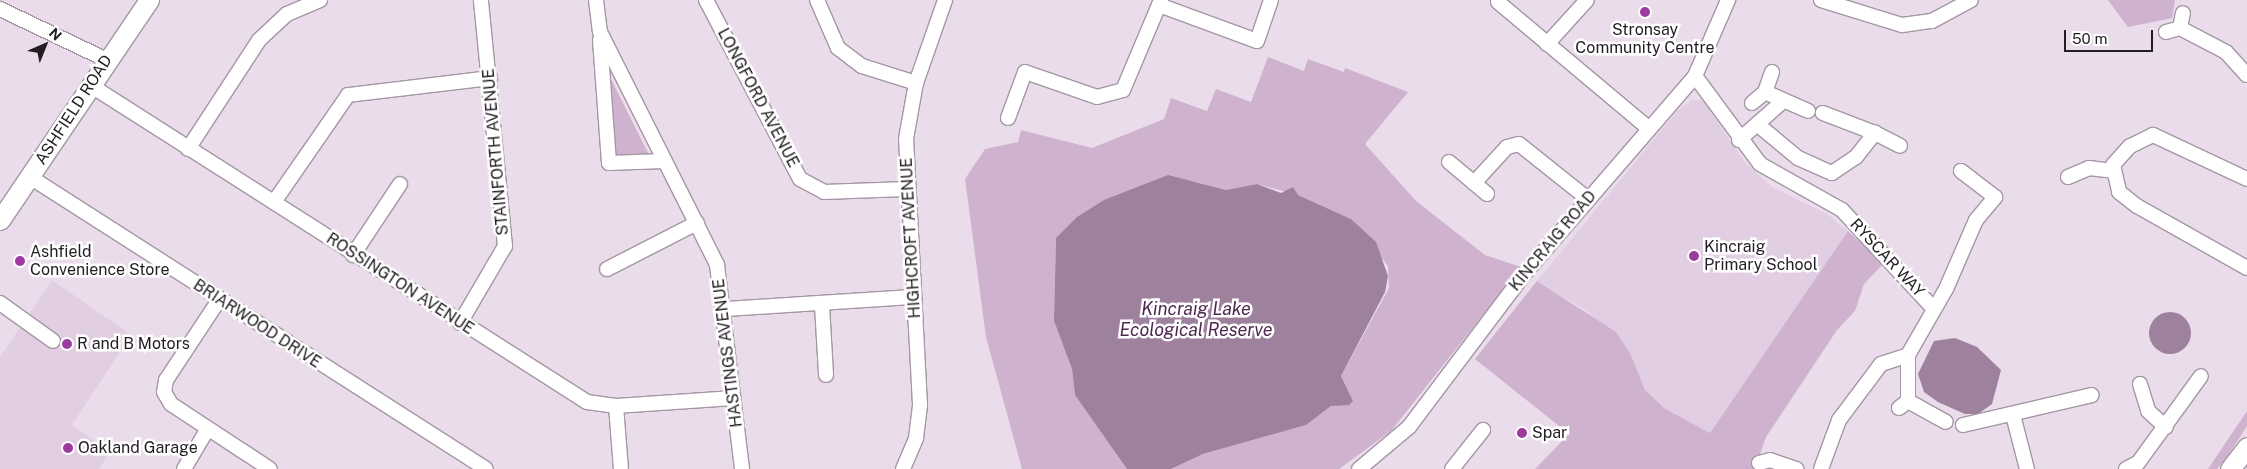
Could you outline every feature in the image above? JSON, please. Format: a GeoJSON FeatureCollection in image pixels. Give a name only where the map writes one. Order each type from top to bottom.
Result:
{"type":"FeatureCollection","features":[{"type":"Feature","properties":{"kind":"street","name":"ASHFIELD ROAD"},"geometry":{"type":"LineString","coordinates":[[0,220],[149,0]]}},
{"type":"Feature","properties":{"kind":"street"},"geometry":{"type":"LineString","coordinates":[[188,149],[259,40],[287,14],[320,0]]}},
{"type":"Feature","properties":{"kind":"street","name":"STAINFORTH AVENUE"},"geometry":{"type":"LineString","coordinates":[[460,322],[505,246],[481,0]]}},
{"type":"Feature","properties":{"kind":"street","name":"HASTINGS AVENUE"},"geometry":{"type":"LineString","coordinates":[[596,0],[609,163],[664,160]]}},
{"type":"Feature","properties":{"kind":"street","name":"LONGFORD AVENUE"},"geometry":{"type":"LineString","coordinates":[[706,0],[800,179],[824,192],[842,193],[906,189]]}},
{"type":"Feature","properties":{"kind":"street"},"geometry":{"type":"LineString","coordinates":[[817,0],[838,48],[862,66],[916,83]]}},
{"type":"Feature","properties":{"kind":"street"},"geometry":{"type":"LineString","coordinates":[[1008,118],[1025,72],[1097,97],[1123,90],[1160,2],[1257,40],[1271,0]]}},
{"type":"Feature","properties":{"kind":"street"},"geometry":{"type":"LineString","coordinates":[[1547,44],[1587,0]]}},
{"type":"Feature","properties":{"kind":"street","name":"KINCRAIG ROAD"},"geometry":{"type":"LineString","coordinates":[[1359,469],[1409,426],[1588,199],[1647,127],[1695,76],[1728,0]]}},
{"type":"Feature","properties":{"kind":"street"},"geometry":{"type":"LineString","coordinates":[[1821,0],[1848,4],[1912,25],[1932,21],[1971,0]]}},
{"type":"Feature","properties":{"kind":"street"},"geometry":{"type":"LineString","coordinates":[[1498,2],[1647,127]]}},
{"type":"Feature","properties":{"kind":"street","name":"HIGHCROFT AVENUE"},"geometry":{"type":"LineString","coordinates":[[903,469],[916,438],[920,405],[906,189],[906,139],[916,83],[943,3]]}},
{"type":"Feature","properties":{"kind":"street"},"geometry":{"type":"LineString","coordinates":[[0,9],[107,60]]}},
{"type":"Feature","properties":{"kind":"street"},"geometry":{"type":"LineString","coordinates":[[2180,28],[2183,13]]}},
{"type":"Feature","properties":{"kind":"street"},"geometry":{"type":"LineString","coordinates":[[2166,32],[2180,28],[2226,52],[2247,75]]}},
{"type":"Feature","properties":{"kind":"street","name":"HASTINGS AVENUE"},"geometry":{"type":"LineString","coordinates":[[600,32],[717,265],[724,309],[742,469]]}},
{"type":"Feature","properties":{"kind":"street"},"geometry":{"type":"LineString","coordinates":[[1752,103],[1765,92],[1772,72]]}},
{"type":"Feature","properties":{"kind":"street","name":"RYSCAR WAY"},"geometry":{"type":"LineString","coordinates":[[1695,76],[1705,84],[1739,140],[1778,176],[1842,210],[1934,309],[1976,220],[1994,197],[1961,171]]}},
{"type":"Feature","properties":{"kind":"street"},"geometry":{"type":"LineString","coordinates":[[274,202],[348,95],[490,78]]}},
{"type":"Feature","properties":{"kind":"street","name":"ROSSINGTON AVENUE"},"geometry":{"type":"LineString","coordinates":[[90,85],[274,202],[353,255],[587,402],[616,406],[734,398]]}},
{"type":"Feature","properties":{"kind":"street"},"geometry":{"type":"LineString","coordinates":[[1765,92],[1782,102],[1808,111]]}},
{"type":"Feature","properties":{"kind":"street"},"geometry":{"type":"LineString","coordinates":[[1739,140],[1782,102]]}},
{"type":"Feature","properties":{"kind":"street"},"geometry":{"type":"LineString","coordinates":[[1823,113],[1875,133],[1900,146]]}},
{"type":"Feature","properties":{"kind":"street"},"geometry":{"type":"LineString","coordinates":[[1758,124],[1798,158],[1832,173],[1856,157],[1875,133]]}},
{"type":"Feature","properties":{"kind":"street"},"geometry":{"type":"LineString","coordinates":[[2247,178],[2153,135],[2121,154],[2113,171],[2119,192],[2137,206],[2247,268]]}},
{"type":"Feature","properties":{"kind":"street"},"geometry":{"type":"LineString","coordinates":[[1474,183],[1507,146],[1519,144],[1588,199]]}},
{"type":"Feature","properties":{"kind":"street"},"geometry":{"type":"LineString","coordinates":[[1449,162],[1487,194]]}},
{"type":"Feature","properties":{"kind":"street"},"geometry":{"type":"LineString","coordinates":[[2068,177],[2089,168],[2113,171]]}},
{"type":"Feature","properties":{"kind":"street","name":"BRIARWOOD DRIVE"},"geometry":{"type":"LineString","coordinates":[[30,177],[219,300],[486,469]]}},
{"type":"Feature","properties":{"kind":"street"},"geometry":{"type":"LineString","coordinates":[[353,255],[399,192]]}},
{"type":"Feature","properties":{"kind":"street"},"geometry":{"type":"LineString","coordinates":[[607,269],[697,223]]}},
{"type":"Feature","properties":{"kind":"street"},"geometry":{"type":"LineString","coordinates":[[724,309],[822,305],[913,296]]}},
{"type":"Feature","properties":{"kind":"street"},"geometry":{"type":"LineString","coordinates":[[219,300],[166,380],[164,392],[170,404],[207,430],[270,469]]}},
{"type":"Feature","properties":{"kind":"street"},"geometry":{"type":"LineString","coordinates":[[0,303],[53,341]]}},
{"type":"Feature","properties":{"kind":"street"},"geometry":{"type":"LineString","coordinates":[[822,305],[826,375]]}},
{"type":"Feature","properties":{"kind":"street"},"geometry":{"type":"LineString","coordinates":[[1934,309],[1908,355],[1903,404],[1946,422]]}},
{"type":"Feature","properties":{"kind":"street"},"geometry":{"type":"LineString","coordinates":[[1821,469],[1839,420],[1881,364],[1908,355]]}},
{"type":"Feature","properties":{"kind":"street"},"geometry":{"type":"LineString","coordinates":[[2126,469],[2138,462],[2166,427],[2201,376]]}},
{"type":"Feature","properties":{"kind":"street"},"geometry":{"type":"LineString","coordinates":[[2140,384],[2148,411],[2166,427]]}},
{"type":"Feature","properties":{"kind":"street"},"geometry":{"type":"LineString","coordinates":[[1964,426],[2092,395]]}},
{"type":"Feature","properties":{"kind":"street"},"geometry":{"type":"LineString","coordinates":[[616,406],[621,469]]}},
{"type":"Feature","properties":{"kind":"street"},"geometry":{"type":"LineString","coordinates":[[2013,415],[2027,469]]}},
{"type":"Feature","properties":{"kind":"street"},"geometry":{"type":"LineString","coordinates":[[184,469],[207,430]]}},
{"type":"Feature","properties":{"kind":"street"},"geometry":{"type":"LineString","coordinates":[[1453,468],[1483,430]]}},
{"type":"Feature","properties":{"kind":"street"},"geometry":{"type":"LineString","coordinates":[[2230,469],[2247,447]]}},
{"type":"Feature","properties":{"kind":"street"},"geometry":{"type":"LineString","coordinates":[[1765,462],[1796,469]]}},
{"type":"Feature","properties":{"kind":"shaded area"},"geometry":{"type":"Polygon","coordinates":[[[2108,0],[2175,0],[2172,18],[2128,27],[2108,0]]]}},
{"type":"Feature","properties":{"kind":"shaded area"},"geometry":{"type":"Polygon","coordinates":[[[1268,57],[1304,71],[1308,59],[1344,72],[1345,68],[1408,92],[1365,144],[1416,201],[1485,255],[1521,267],[1391,431],[1339,469],[1171,469],[1203,454],[1306,425],[1331,406],[1353,401],[1341,376],[1389,288],[1388,266],[1351,219],[1298,195],[1257,184],[1226,190],[1196,182],[1056,238],[1054,321],[1072,369],[1075,394],[1127,469],[1022,469],[986,337],[965,179],[985,149],[1018,142],[1021,130],[1092,148],[1164,119],[1171,98],[1207,111],[1216,89],[1251,102],[1268,57]]]}},
{"type":"Feature","properties":{"kind":"shaded area"},"geometry":{"type":"Polygon","coordinates":[[[607,71],[652,161],[609,163],[607,71]]]}},
{"type":"Feature","properties":{"kind":"shaded area","name":"Kincraig Primary School"},"geometry":{"type":"Polygon","coordinates":[[[1693,100],[1703,100],[1744,161],[1772,187],[1827,214],[1848,231],[1710,433],[1664,408],[1645,390],[1631,355],[1587,311],[1537,281],[1678,110],[1693,100]]]}},
{"type":"Feature","properties":{"kind":"shaded area"},"geometry":{"type":"Polygon","coordinates":[[[1848,231],[1884,263],[1864,284],[1855,311],[1837,330],[1766,437],[1755,469],[1535,469],[1569,434],[1475,359],[1537,281],[1616,332],[1631,355],[1645,390],[1664,408],[1710,433],[1848,231]]]}},
{"type":"Feature","properties":{"kind":"shaded area"},"geometry":{"type":"Polygon","coordinates":[[[52,280],[131,335],[72,425],[110,452],[99,469],[0,469],[0,357],[52,280]]]}},
{"type":"Feature","properties":{"kind":"shaded area"},"geometry":{"type":"Polygon","coordinates":[[[2247,411],[2247,426],[2227,457],[2217,469],[2208,469],[2247,411]]]}},
{"type":"Feature","properties":{"kind":"water","name":"Kincraig Lake Ecological Reserve"},"geometry":{"type":"Polygon","coordinates":[[[1168,175],[1226,190],[1257,184],[1281,193],[1293,187],[1298,195],[1351,219],[1376,242],[1388,276],[1385,292],[1341,376],[1353,401],[1349,405],[1331,406],[1306,425],[1203,454],[1171,469],[1127,469],[1075,395],[1072,369],[1054,321],[1056,238],[1077,217],[1104,200],[1168,175]]]}},
{"type":"Feature","properties":{"kind":"water"},"geometry":{"type":"Polygon","coordinates":[[[2174,312],[2182,315],[2188,321],[2191,333],[2188,345],[2182,351],[2166,354],[2158,351],[2152,345],[2149,329],[2152,321],[2158,315],[2174,312]]]}},
{"type":"Feature","properties":{"kind":"water"},"geometry":{"type":"Polygon","coordinates":[[[1955,338],[1977,347],[2001,370],[1992,404],[1978,414],[1965,414],[1938,402],[1924,392],[1918,374],[1934,341],[1955,338]]]}},
{"type":"Feature","properties":{"kind":"place","name":"Stronsay Community Centre"},"geometry":{"type":"Point","coordinates":[1645,12]}},
{"type":"Feature","properties":{"kind":"place","name":"Kincraig Primary School"},"geometry":{"type":"Point","coordinates":[1694,256]}},
{"type":"Feature","properties":{"kind":"place","name":"Ashfield Convenience Store"},"geometry":{"type":"Point","coordinates":[20,261]}},
{"type":"Feature","properties":{"kind":"place","name":"R and B Motors"},"geometry":{"type":"Point","coordinates":[67,344]}},
{"type":"Feature","properties":{"kind":"place","name":"Spar"},"geometry":{"type":"Point","coordinates":[1522,433]}},
{"type":"Feature","properties":{"kind":"place","name":"Oakland Garage"},"geometry":{"type":"Point","coordinates":[68,448]}}]}
